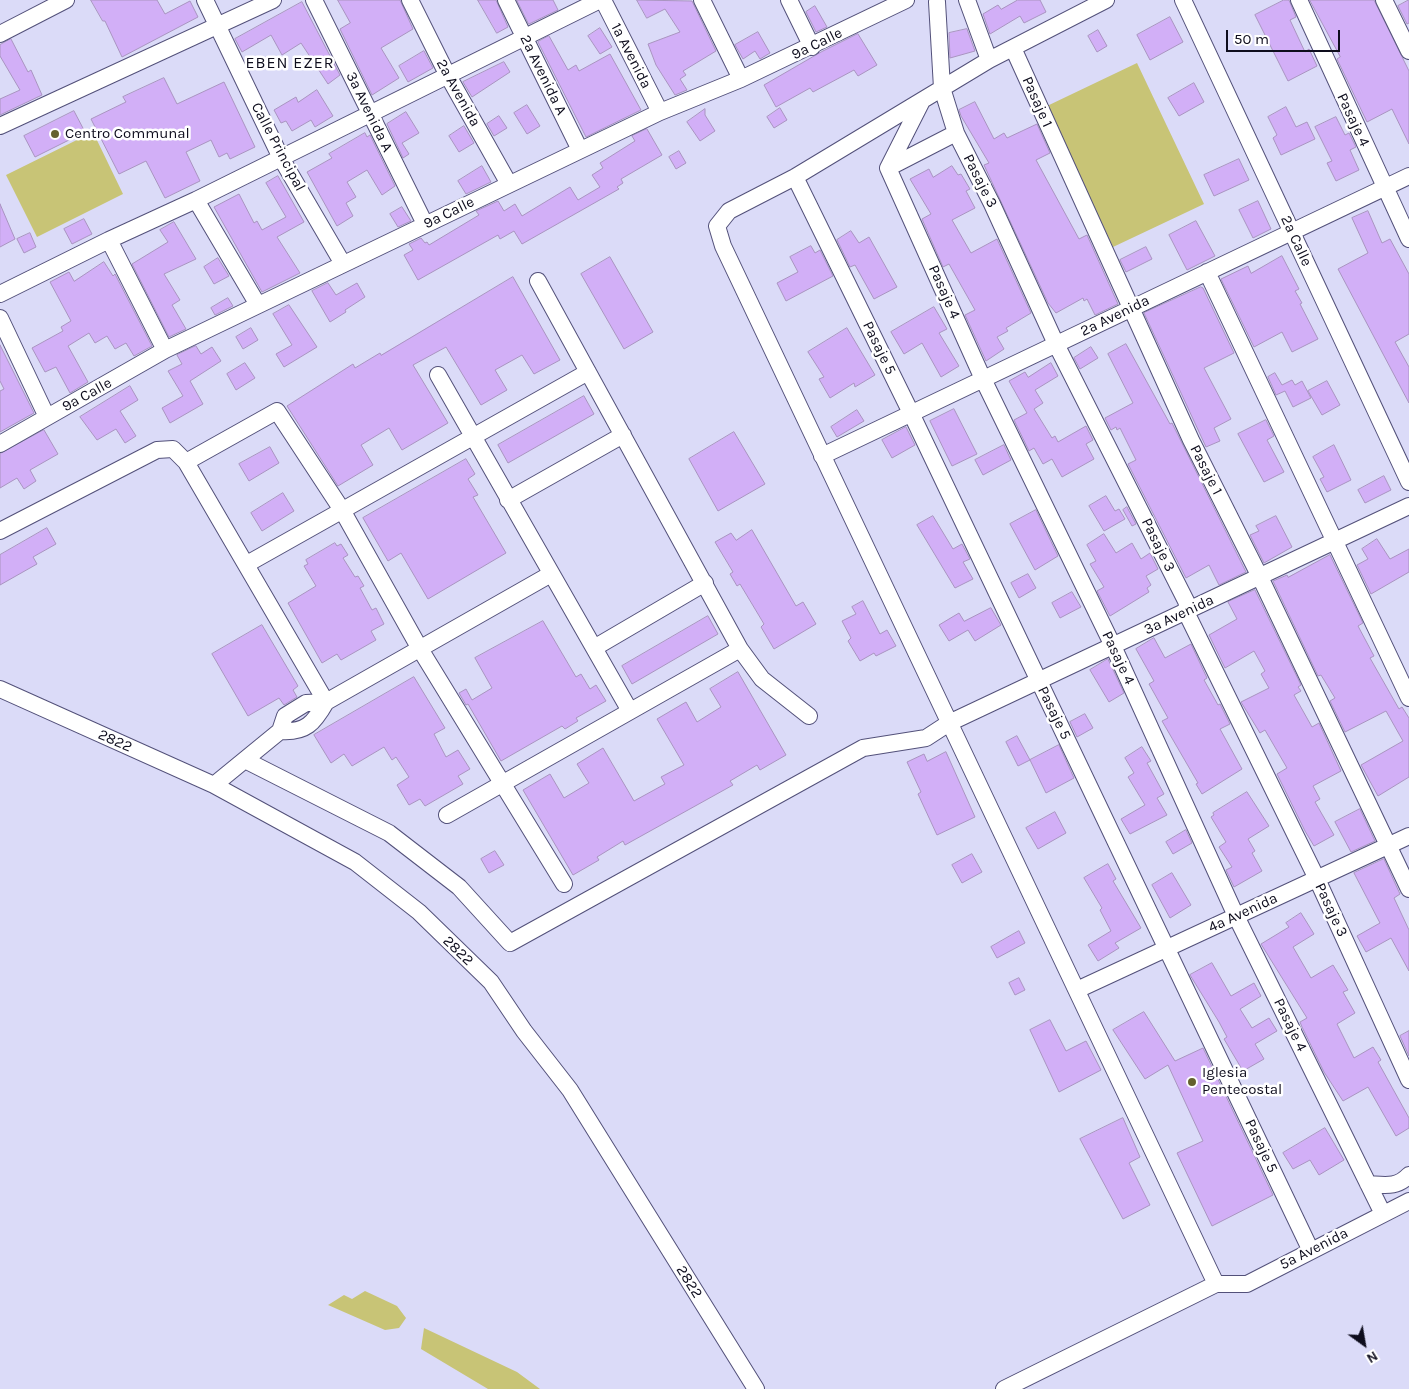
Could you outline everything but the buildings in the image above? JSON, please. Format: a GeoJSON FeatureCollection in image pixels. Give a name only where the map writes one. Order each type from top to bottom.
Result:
{"type":"FeatureCollection","features":[{"type":"Feature","properties":{"kind":"street"},"geometry":{"type":"LineString","coordinates":[[0,34],[66,0]]}},
{"type":"Feature","properties":{"kind":"street","name":"Calle Principal"},"geometry":{"type":"LineString","coordinates":[[205,0],[281,158],[343,264]]}},
{"type":"Feature","properties":{"kind":"street"},"geometry":{"type":"LineString","coordinates":[[0,126],[273,0]]}},
{"type":"Feature","properties":{"kind":"street","name":"3a Avenida A"},"geometry":{"type":"LineString","coordinates":[[314,0],[425,224]]}},
{"type":"Feature","properties":{"kind":"street","name":"2a Avenida"},"geometry":{"type":"LineString","coordinates":[[410,0],[448,74],[509,184]]}},
{"type":"Feature","properties":{"kind":"street","name":"2a Avenida A"},"geometry":{"type":"LineString","coordinates":[[506,0],[580,150]]}},
{"type":"Feature","properties":{"kind":"street"},"geometry":{"type":"LineString","coordinates":[[0,294],[108,240],[196,200],[601,0]]}},
{"type":"Feature","properties":{"kind":"street","name":"1a Avenida"},"geometry":{"type":"LineString","coordinates":[[601,0],[660,112]]}},
{"type":"Feature","properties":{"kind":"street"},"geometry":{"type":"LineString","coordinates":[[702,0],[741,79]]}},
{"type":"Feature","properties":{"kind":"street"},"geometry":{"type":"LineString","coordinates":[[789,0],[812,47]]}},
{"type":"Feature","properties":{"kind":"street","name":"9a Calle"},"geometry":{"type":"LineString","coordinates":[[0,444],[165,350],[660,112],[741,79],[812,47],[906,0]]}},
{"type":"Feature","properties":{"kind":"street"},"geometry":{"type":"LineString","coordinates":[[967,0],[989,60]]}},
{"type":"Feature","properties":{"kind":"street"},"geometry":{"type":"LineString","coordinates":[[1004,1389],[1216,1284],[1078,990],[822,456],[723,246],[717,226],[728,211],[795,177],[989,60],[1106,0]]}},
{"type":"Feature","properties":{"kind":"street","name":"2a Calle"},"geometry":{"type":"LineString","coordinates":[[1183,0],[1409,482]]}},
{"type":"Feature","properties":{"kind":"street","name":"Pasaje 4"},"geometry":{"type":"LineString","coordinates":[[1299,0],[1409,239]]}},
{"type":"Feature","properties":{"kind":"street"},"geometry":{"type":"LineString","coordinates":[[1384,0],[1409,52]]}},
{"type":"Feature","properties":{"kind":"street","name":"Pasaje 3"},"geometry":{"type":"LineString","coordinates":[[938,1],[942,88],[956,133],[992,204],[1056,344],[1159,545],[1186,603],[1186,612],[1316,879],[1409,1080]]}},
{"type":"Feature","properties":{"kind":"street","name":"Pasaje 1"},"geometry":{"type":"LineString","coordinates":[[1013,48],[1191,440],[1260,577],[1409,889]]}},
{"type":"Feature","properties":{"kind":"street"},"geometry":{"type":"LineString","coordinates":[[888,168],[922,101]]}},
{"type":"Feature","properties":{"kind":"street"},"geometry":{"type":"LineString","coordinates":[[888,168],[956,133]]}},
{"type":"Feature","properties":{"kind":"street","name":"Pasaje 4"},"geometry":{"type":"LineString","coordinates":[[888,168],[982,379],[1113,646],[1236,916],[1383,1214]]}},
{"type":"Feature","properties":{"kind":"street","name":"2a Avenida"},"geometry":{"type":"LineString","coordinates":[[822,456],[1409,176]]}},
{"type":"Feature","properties":{"kind":"street","name":"Pasaje 5"},"geometry":{"type":"LineString","coordinates":[[795,177],[911,413],[1311,1251]]}},
{"type":"Feature","properties":{"kind":"street"},"geometry":{"type":"LineString","coordinates":[[196,200],[258,305]]}},
{"type":"Feature","properties":{"kind":"street"},"geometry":{"type":"LineString","coordinates":[[108,240],[165,350]]}},
{"type":"Feature","properties":{"kind":"street"},"geometry":{"type":"LineString","coordinates":[[1207,272],[1409,698]]}},
{"type":"Feature","properties":{"kind":"street"},"geometry":{"type":"LineString","coordinates":[[538,281],[740,649],[762,679],[809,716]]}},
{"type":"Feature","properties":{"kind":"street"},"geometry":{"type":"LineString","coordinates":[[0,318],[47,417]]}},
{"type":"Feature","properties":{"kind":"street"},"geometry":{"type":"LineString","coordinates":[[247,564],[588,372]]}},
{"type":"Feature","properties":{"kind":"street"},"geometry":{"type":"LineString","coordinates":[[438,375],[630,711]]}},
{"type":"Feature","properties":{"kind":"street"},"geometry":{"type":"LineString","coordinates":[[186,462],[277,411],[342,510],[420,649],[501,785],[564,884]]}},
{"type":"Feature","properties":{"kind":"street"},"geometry":{"type":"LineString","coordinates":[[508,500],[623,435]]}},
{"type":"Feature","properties":{"kind":"street"},"geometry":{"type":"LineString","coordinates":[[0,530],[157,450],[173,449],[186,462],[326,702]]}},
{"type":"Feature","properties":{"kind":"street","name":"3a Avenida"},"geometry":{"type":"LineString","coordinates":[[245,760],[389,833],[459,887],[510,943],[863,748],[926,738],[949,724],[1409,506]]}},
{"type":"Feature","properties":{"kind":"street"},"geometry":{"type":"LineString","coordinates":[[214,785],[280,731],[285,716],[306,703],[326,702],[551,574]]}},
{"type":"Feature","properties":{"kind":"street"},"geometry":{"type":"LineString","coordinates":[[594,648],[704,583]]}},
{"type":"Feature","properties":{"kind":"street"},"geometry":{"type":"LineString","coordinates":[[448,815],[740,649]]}},
{"type":"Feature","properties":{"kind":"street","name":"2822"},"geometry":{"type":"LineString","coordinates":[[0,688],[214,785],[355,862],[419,912],[491,982],[524,1031],[570,1090],[756,1389]]}},
{"type":"Feature","properties":{"kind":"street","name":"4a Avenida"},"geometry":{"type":"LineString","coordinates":[[1078,990],[1409,836]]}},
{"type":"Feature","properties":{"kind":"street"},"geometry":{"type":"LineString","coordinates":[[1368,1184],[1389,1186],[1402,1183],[1409,1175]]}},
{"type":"Feature","properties":{"kind":"street","name":"5a Avenida"},"geometry":{"type":"LineString","coordinates":[[1216,1284],[1247,1284],[1409,1201]]}},
{"type":"Feature","properties":{"kind":"shaded area"},"geometry":{"type":"Polygon","coordinates":[[[1137,63],[1204,204],[1113,247],[1047,106],[1137,63]]]}},
{"type":"Feature","properties":{"kind":"shaded area"},"geometry":{"type":"Polygon","coordinates":[[[93,132],[123,194],[37,237],[6,175],[93,132]]]}},
{"type":"Feature","properties":{"kind":"shaded area"},"geometry":{"type":"Polygon","coordinates":[[[365,1291],[397,1306],[406,1318],[399,1328],[385,1330],[328,1305],[344,1295],[352,1299],[365,1291]]]}},
{"type":"Feature","properties":{"kind":"shaded area"},"geometry":{"type":"Polygon","coordinates":[[[424,1328],[517,1372],[540,1389],[488,1389],[421,1349],[424,1328]]]}},
{"type":"Feature","properties":{"kind":"place","name":"Centro Communal"},"geometry":{"type":"Point","coordinates":[55,134]}},
{"type":"Feature","properties":{"kind":"place","name":"Iglesia Pentecostal"},"geometry":{"type":"Point","coordinates":[1192,1082]}},
{"type":"Feature","properties":{"kind":"district","name":"EBEN EZER"},"geometry":{"type":"Point","coordinates":[290,63]}}]}
